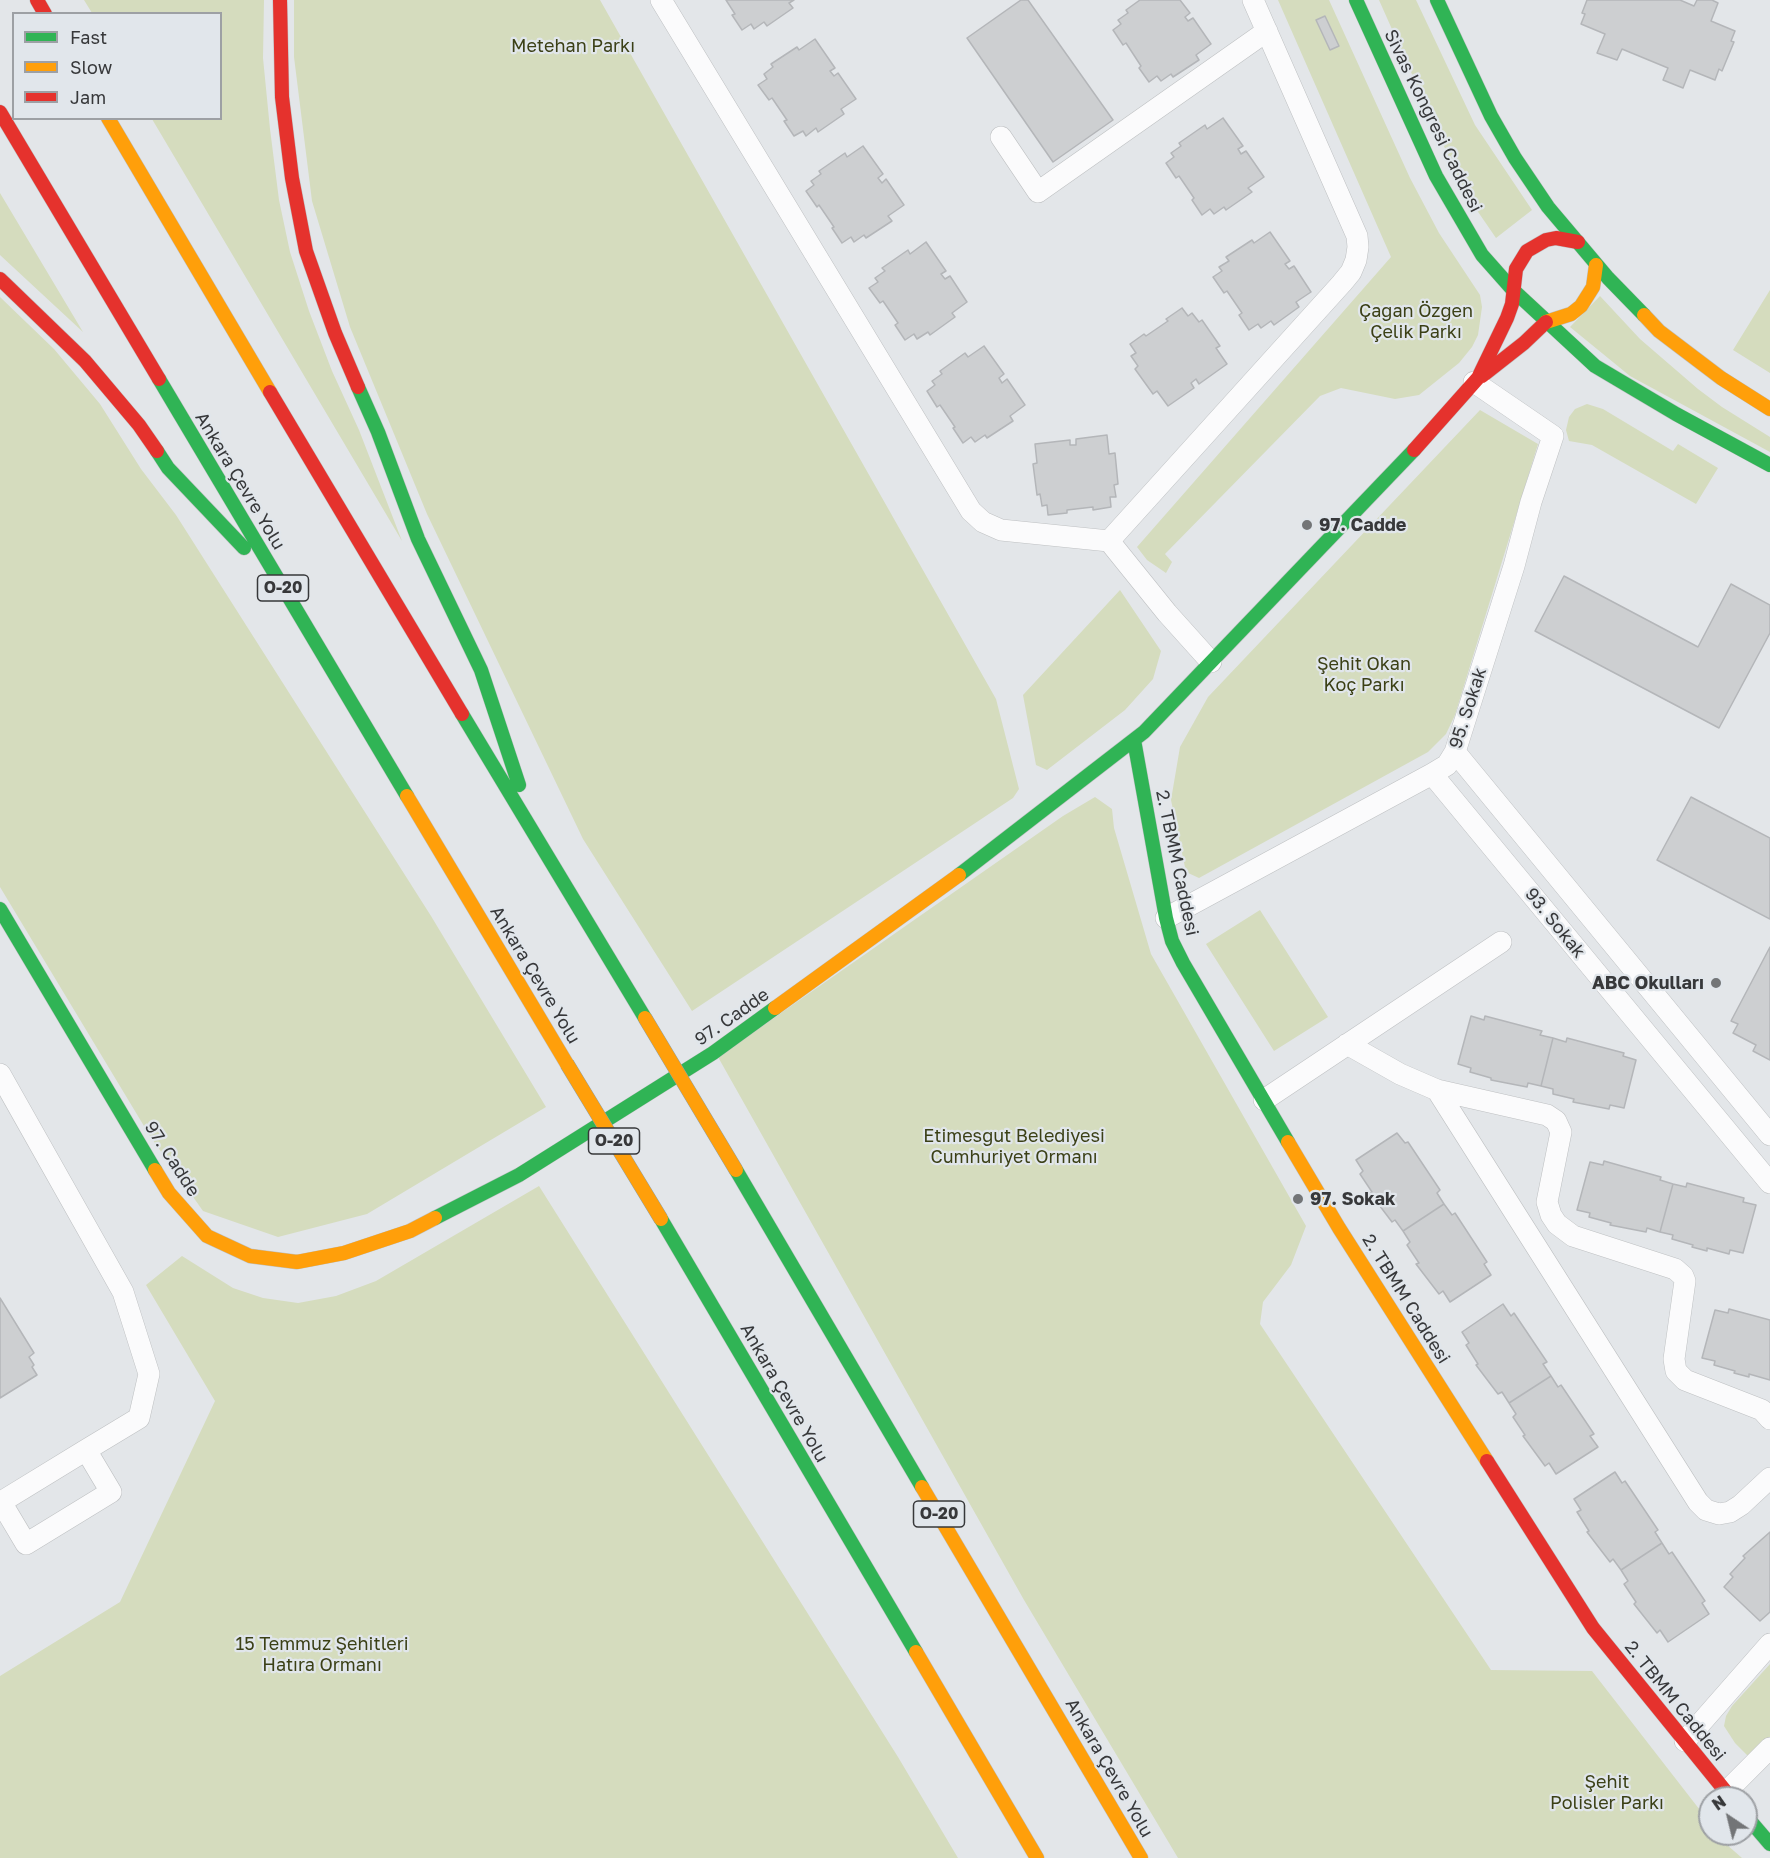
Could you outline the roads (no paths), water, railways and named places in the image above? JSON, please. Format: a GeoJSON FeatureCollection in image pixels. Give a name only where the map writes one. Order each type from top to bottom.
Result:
{"type":"FeatureCollection","features":[{"type":"Feature","properties":{"kind":"main road"},"geometry":{"type":"LineString","coordinates":[[280,0],[282,97],[292,178],[306,250],[335,333],[378,432],[418,539],[481,670],[538,844]]}},
{"type":"Feature","properties":{"kind":"main road","name":"Sivas Kongresi Caddesi"},"geometry":{"type":"LineString","coordinates":[[1356,0],[1436,176],[1482,255],[1546,322],[1595,366],[1676,414],[1770,465]]}},
{"type":"Feature","properties":{"kind":"main road"},"geometry":{"type":"LineString","coordinates":[[1437,0],[1503,138],[1546,203],[1596,265],[1674,344],[1721,378],[1770,409]]}},
{"type":"Feature","properties":{"kind":"main road","name":"Ankara Çevre Yolu"},"geometry":{"type":"LineString","coordinates":[[0,112],[660,1219],[1037,1858]]}},
{"type":"Feature","properties":{"kind":"main road","name":"Ankara Çevre Yolu"},"geometry":{"type":"LineString","coordinates":[[109,120],[538,844],[736,1170],[1141,1858]]}},
{"type":"Feature","properties":{"kind":"main road"},"geometry":{"type":"LineString","coordinates":[[1514,290],[1516,269],[1527,251],[1546,240],[1568,239],[1578,242]]}},
{"type":"Feature","properties":{"kind":"main road"},"geometry":{"type":"LineString","coordinates":[[1546,322],[1571,314],[1581,306],[1593,287],[1596,265]]}},
{"type":"Feature","properties":{"kind":"main road"},"geometry":{"type":"LineString","coordinates":[[0,279],[85,361],[139,425],[168,468],[286,593]]}},
{"type":"Feature","properties":{"kind":"main road","name":"97. Cadde"},"geometry":{"type":"LineString","coordinates":[[1476,380],[1507,318],[1514,290]]}},
{"type":"Feature","properties":{"kind":"main road","name":"97. Cadde"},"geometry":{"type":"LineString","coordinates":[[0,909],[170,1193],[207,1236],[250,1256],[297,1262],[344,1253],[410,1231],[519,1175],[713,1053],[986,854],[1144,732],[1427,436],[1476,380],[1524,343],[1546,322]]}},
{"type":"Feature","properties":{"kind":"main road","name":"2. TBMM Caddesi"},"geometry":{"type":"LineString","coordinates":[[1134,740],[1166,918],[1172,941],[1183,963],[1339,1228],[1593,1628],[1721,1786]]}},
{"type":"Feature","properties":{"kind":"main road"},"geometry":{"type":"LineString","coordinates":[[1758,1830],[1770,1844]]}},
{"type":"Feature","properties":{"kind":"street"},"geometry":{"type":"LineString","coordinates":[[661,0],[970,511],[983,522],[1001,530],[1109,541],[1167,613],[1211,662]]}},
{"type":"Feature","properties":{"kind":"street"},"geometry":{"type":"LineString","coordinates":[[1109,541],[1342,283],[1351,272],[1356,260],[1357,236],[1253,0]]}},
{"type":"Feature","properties":{"kind":"street"},"geometry":{"type":"LineString","coordinates":[[1001,137],[1038,192],[1267,31]]}},
{"type":"Feature","properties":{"kind":"street","name":"95. Sokak"},"geometry":{"type":"LineString","coordinates":[[1166,918],[1432,774],[1447,765],[1455,752],[1553,436],[1476,380]]}},
{"type":"Feature","properties":{"kind":"street","name":"93. Sokak"},"geometry":{"type":"LineString","coordinates":[[1455,752],[1770,1135]]}},
{"type":"Feature","properties":{"kind":"street","name":"93. Sokak"},"geometry":{"type":"LineString","coordinates":[[1432,774],[1770,1183]]}},
{"type":"Feature","properties":{"kind":"street"},"geometry":{"type":"LineString","coordinates":[[1264,1100],[1501,942]]}},
{"type":"Feature","properties":{"kind":"street"},"geometry":{"type":"LineString","coordinates":[[1347,1044],[1400,1074],[1437,1090],[1547,1115],[1556,1121],[1561,1132],[1548,1202],[1551,1215],[1557,1224],[1573,1236],[1675,1269],[1683,1275],[1685,1281],[1674,1359],[1676,1371],[1685,1380],[1762,1410],[1770,1419]]}},
{"type":"Feature","properties":{"kind":"street"},"geometry":{"type":"LineString","coordinates":[[1687,1083],[1710,1063]]}},
{"type":"Feature","properties":{"kind":"street"},"geometry":{"type":"LineString","coordinates":[[0,1074],[123,1292],[149,1374],[140,1418],[86,1450],[1,1502],[26,1544],[111,1492],[86,1450]]}},
{"type":"Feature","properties":{"kind":"street"},"geometry":{"type":"LineString","coordinates":[[1437,1090],[1698,1502],[1706,1510],[1719,1514],[1730,1512],[1770,1478]]}},
{"type":"Feature","properties":{"kind":"street"},"geometry":{"type":"LineString","coordinates":[[1685,1741],[1770,1644]]}},
{"type":"Feature","properties":{"kind":"street"},"geometry":{"type":"LineString","coordinates":[[1736,1786],[1770,1748]]}},
{"type":"Feature","properties":{"kind":"place","name":"97. Cadde"},"geometry":{"type":"Point","coordinates":[1307,525]}},
{"type":"Feature","properties":{"kind":"place","name":"ABC Okulları"},"geometry":{"type":"Point","coordinates":[1716,983]}},
{"type":"Feature","properties":{"kind":"place","name":"97. Sokak"},"geometry":{"type":"Point","coordinates":[1298,1199]}},
{"type":"Feature","properties":{"kind":"park label","name":"Metehan Parkı"},"geometry":{"type":"Point","coordinates":[573,46]}},
{"type":"Feature","properties":{"kind":"park label","name":"Çağan Özgen Çelik Parkı"},"geometry":{"type":"Point","coordinates":[1416,321]}},
{"type":"Feature","properties":{"kind":"park label","name":"Şehit Okan Koç Parkı"},"geometry":{"type":"Point","coordinates":[1364,674]}},
{"type":"Feature","properties":{"kind":"park label","name":"Etimesgut Belediyesi Cumhuriyet Ormanı"},"geometry":{"type":"Point","coordinates":[1014,1146]}},
{"type":"Feature","properties":{"kind":"park label","name":"15 Temmuz Şehitleri Hatıra Ormanı"},"geometry":{"type":"Point","coordinates":[322,1654]}},
{"type":"Feature","properties":{"kind":"park label","name":"Şehit Polisler Parkı"},"geometry":{"type":"Point","coordinates":[1607,1792]}}]}
